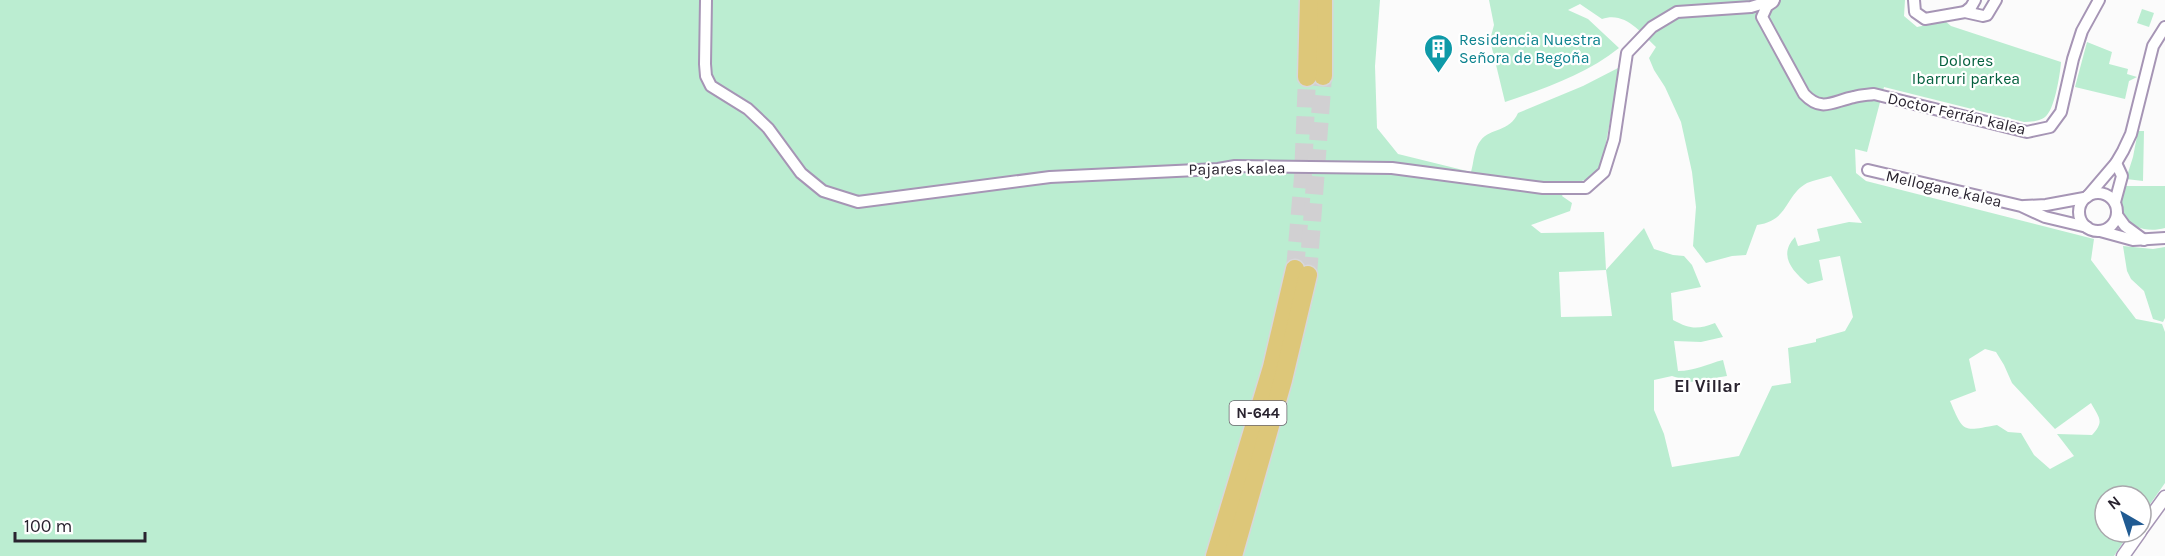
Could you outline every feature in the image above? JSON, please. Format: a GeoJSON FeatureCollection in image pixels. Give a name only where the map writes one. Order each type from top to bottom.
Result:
{"type":"FeatureCollection","features":[{"type":"Feature","properties":{"kind":"highway"},"geometry":{"type":"LineString","coordinates":[[1309,0],[1315,76],[1323,0]]}},
{"type":"Feature","properties":{"kind":"highway","name":"N-644"},"geometry":{"type":"LineString","coordinates":[[1215,556],[1301,272],[1299,318],[1234,555]]}},
{"type":"Feature","properties":{"kind":"street","name":"Pajares kalea"},"geometry":{"type":"LineString","coordinates":[[706,0],[705,64],[706,76],[711,86],[748,109],[768,128],[801,173],[824,191],[858,202],[1050,177],[1218,169],[1235,166],[1392,168],[1544,188],[1586,188],[1604,172],[1614,140],[1627,53],[1652,27],[1677,12],[1751,7],[1775,0]]}},
{"type":"Feature","properties":{"kind":"street"},"geometry":{"type":"LineString","coordinates":[[1762,17],[1767,6],[1775,0]]}},
{"type":"Feature","properties":{"kind":"street"},"geometry":{"type":"LineString","coordinates":[[1914,0],[1915,12],[1925,19],[1965,12],[1987,15],[1996,0]]}},
{"type":"Feature","properties":{"kind":"street"},"geometry":{"type":"LineString","coordinates":[[1965,12],[1976,0]]}},
{"type":"Feature","properties":{"kind":"street","name":"Doctor Ferrán kalea"},"geometry":{"type":"LineString","coordinates":[[1751,7],[1762,17],[1804,94],[1812,101],[1823,105],[1874,94],[2027,132],[2050,127],[2061,112],[2082,31],[2099,0]]}},
{"type":"Feature","properties":{"kind":"street"},"geometry":{"type":"LineString","coordinates":[[2165,27],[2153,46],[2131,134],[2116,163],[2086,197],[2079,212],[2080,218],[2087,227],[2123,238],[2144,240],[2165,238]]}},
{"type":"Feature","properties":{"kind":"street"},"geometry":{"type":"LineString","coordinates":[[2116,163],[2122,176],[2115,202],[2117,214],[2125,226],[2144,240]]}},
{"type":"Feature","properties":{"kind":"street","name":"Mellogane kalea"},"geometry":{"type":"LineString","coordinates":[[1868,170],[2021,206],[2045,218],[2087,227]]}},
{"type":"Feature","properties":{"kind":"street"},"geometry":{"type":"LineString","coordinates":[[2086,197],[2099,193],[2105,194],[2115,202]]}},
{"type":"Feature","properties":{"kind":"street","name":"Mellogane kalea"},"geometry":{"type":"LineString","coordinates":[[2021,206],[2046,205],[2086,197]]}},
{"type":"Feature","properties":{"kind":"street"},"geometry":{"type":"LineString","coordinates":[[2100,231],[2111,226],[2117,214]]}},
{"type":"Feature","properties":{"kind":"street"},"geometry":{"type":"LineString","coordinates":[[2153,513],[2165,497]]}},
{"type":"Feature","properties":{"kind":"green space","name":"Dolores Ibarruri parkea"},"geometry":{"type":"Polygon","coordinates":[[[0,0],[1380,0],[1375,66],[1377,128],[1398,154],[1471,172],[1477,147],[1489,133],[1510,124],[1518,113],[1583,86],[1620,67],[1602,164],[1596,173],[1588,178],[1569,184],[1562,196],[1572,203],[1570,211],[1531,225],[1541,233],[1604,232],[1606,270],[1644,228],[1654,249],[1684,256],[1692,265],[1701,287],[1671,293],[1673,320],[1694,328],[1715,323],[1723,337],[1701,342],[1674,341],[1678,371],[1695,369],[1723,360],[1727,376],[1690,382],[1672,376],[1654,380],[1654,410],[1664,434],[1672,467],[1739,456],[1772,386],[1791,383],[1788,348],[1816,342],[1816,339],[1845,331],[1853,317],[1840,256],[1819,260],[1823,280],[1808,284],[1792,268],[1787,256],[1790,244],[1795,237],[1798,246],[1820,241],[1817,229],[1849,222],[1862,223],[1831,176],[1807,183],[1794,194],[1781,213],[1767,223],[1757,225],[1746,255],[1706,263],[1693,246],[1696,207],[1692,172],[1681,122],[1649,58],[1656,47],[1625,20],[1610,17],[1602,19],[1580,4],[1568,10],[1588,19],[1619,48],[1579,73],[1505,102],[1490,40],[1494,25],[1489,0],[1905,0],[1904,16],[1917,27],[1945,21],[1951,26],[2061,62],[2055,98],[2045,117],[2037,121],[2024,122],[1884,87],[1867,152],[1855,149],[1856,173],[1866,181],[2094,239],[2091,260],[2136,319],[2162,324],[2165,332],[2165,483],[2153,500],[2153,484],[2093,484],[2093,544],[2122,544],[2114,556],[0,556],[0,0]],[[1606,270],[1559,272],[1561,317],[1612,316],[1606,270]],[[1985,349],[1969,359],[1976,391],[1950,401],[1958,420],[1966,428],[1997,425],[2008,432],[2021,433],[2034,455],[2050,469],[2074,456],[2057,434],[2092,435],[2100,423],[2091,403],[2055,429],[2012,383],[1996,352],[1985,349]]]}},
{"type":"Feature","properties":{"kind":"green space"},"geometry":{"type":"Polygon","coordinates":[[[2142,9],[2154,13],[2149,27],[2137,23],[2142,9]]]}},
{"type":"Feature","properties":{"kind":"green space"},"geometry":{"type":"Polygon","coordinates":[[[2087,42],[2112,52],[2109,64],[2128,69],[2127,74],[2137,77],[2129,81],[2125,99],[2075,87],[2087,42]]]}},
{"type":"Feature","properties":{"kind":"green space"},"geometry":{"type":"Polygon","coordinates":[[[2138,131],[2144,131],[2143,181],[2126,179],[2138,131]]]}},
{"type":"Feature","properties":{"kind":"green space"},"geometry":{"type":"Polygon","coordinates":[[[2124,186],[2165,186],[2165,228],[2144,229],[2129,221],[2124,215],[2122,206],[2121,197],[2124,186]]]}},
{"type":"Feature","properties":{"kind":"green space"},"geometry":{"type":"Polygon","coordinates":[[[2123,246],[2153,249],[2165,247],[2165,318],[2163,322],[2153,319],[2144,291],[2131,279],[2127,271],[2123,246]]]}},
{"type":"Feature","properties":{"kind":"tunnel"},"geometry":{"type":"LineString","coordinates":[[1308,275],[1323,76]]}},
{"type":"Feature","properties":{"kind":"tunnel"},"geometry":{"type":"LineString","coordinates":[[1295,269],[1303,177],[1307,77]]}},
{"type":"Feature","properties":{"kind":"place","name":"Residencia Nuestra Señora de Begoña"},"geometry":{"type":"Point","coordinates":[1438,74]}},
{"type":"Feature","properties":{"kind":"district","name":"El Villar"},"geometry":{"type":"Point","coordinates":[1707,386]}}]}
